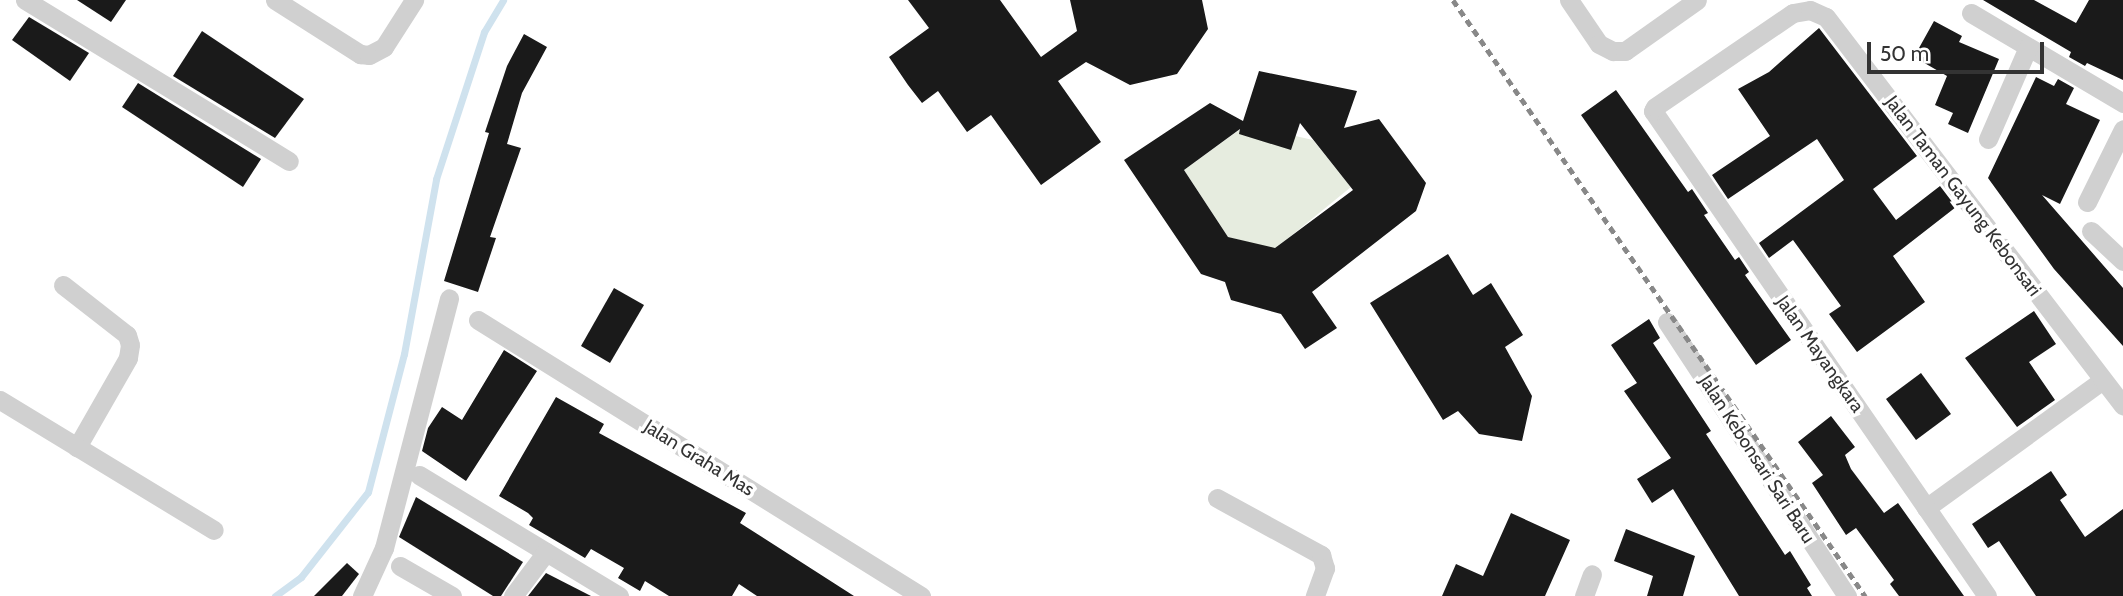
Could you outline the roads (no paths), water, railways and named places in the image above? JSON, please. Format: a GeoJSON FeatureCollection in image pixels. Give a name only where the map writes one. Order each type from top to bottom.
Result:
{"type":"FeatureCollection","features":[{"type":"Feature","properties":{"kind":"street"},"geometry":{"type":"LineString","coordinates":[[25,0],[289,161]]}},
{"type":"Feature","properties":{"kind":"street"},"geometry":{"type":"LineString","coordinates":[[275,0],[360,54],[369,55],[384,47],[414,0]]}},
{"type":"Feature","properties":{"kind":"street"},"geometry":{"type":"LineString","coordinates":[[1569,0],[1599,44],[1613,51],[1625,51],[1697,0]]}},
{"type":"Feature","properties":{"kind":"street","name":"Jalan Taman Gayung Kebonsari"},"geometry":{"type":"LineString","coordinates":[[1653,111],[1685,83],[1793,13],[1810,10],[1826,17],[2123,405]]}},
{"type":"Feature","properties":{"kind":"street"},"geometry":{"type":"LineString","coordinates":[[1971,13],[2123,103]]}},
{"type":"Feature","properties":{"kind":"street"},"geometry":{"type":"LineString","coordinates":[[1988,139],[2028,47]]}},
{"type":"Feature","properties":{"kind":"street","name":"Jalan Mayangkara"},"geometry":{"type":"LineString","coordinates":[[1653,111],[1987,596]]}},
{"type":"Feature","properties":{"kind":"street"},"geometry":{"type":"LineString","coordinates":[[2087,202],[2123,129]]}},
{"type":"Feature","properties":{"kind":"street"},"geometry":{"type":"LineString","coordinates":[[2091,231],[2123,261]]}},
{"type":"Feature","properties":{"kind":"street"},"geometry":{"type":"LineString","coordinates":[[63,285],[127,335],[130,345],[128,358],[77,447]]}},
{"type":"Feature","properties":{"kind":"street"},"geometry":{"type":"LineString","coordinates":[[362,596],[384,548],[449,298]]}},
{"type":"Feature","properties":{"kind":"street","name":"Jalan Graha Mas"},"geometry":{"type":"LineString","coordinates":[[478,320],[921,596]]}},
{"type":"Feature","properties":{"kind":"street","name":"Jalan Kebonsari Sari Baru"},"geometry":{"type":"LineString","coordinates":[[1667,322],[1847,596]]}},
{"type":"Feature","properties":{"kind":"street"},"geometry":{"type":"LineString","coordinates":[[1926,508],[2103,380]]}},
{"type":"Feature","properties":{"kind":"street"},"geometry":{"type":"LineString","coordinates":[[0,400],[214,530]]}},
{"type":"Feature","properties":{"kind":"street"},"geometry":{"type":"LineString","coordinates":[[419,475],[619,596]]}},
{"type":"Feature","properties":{"kind":"street"},"geometry":{"type":"LineString","coordinates":[[1217,498],[1321,555],[1325,568],[1315,596]]}},
{"type":"Feature","properties":{"kind":"street"},"geometry":{"type":"LineString","coordinates":[[513,596],[546,552]]}},
{"type":"Feature","properties":{"kind":"street"},"geometry":{"type":"LineString","coordinates":[[400,566],[452,596]]}},
{"type":"Feature","properties":{"kind":"street"},"geometry":{"type":"LineString","coordinates":[[1584,596],[1592,574]]}},
{"type":"Feature","properties":{"kind":"waterway"},"geometry":{"type":"LineString","coordinates":[[275,596],[301,577],[368,492],[404,354],[436,179],[484,32],[503,0]]}},
{"type":"Feature","properties":{"kind":"railway"},"geometry":{"type":"LineString","coordinates":[[1453,0],[1865,596]]}}]}
